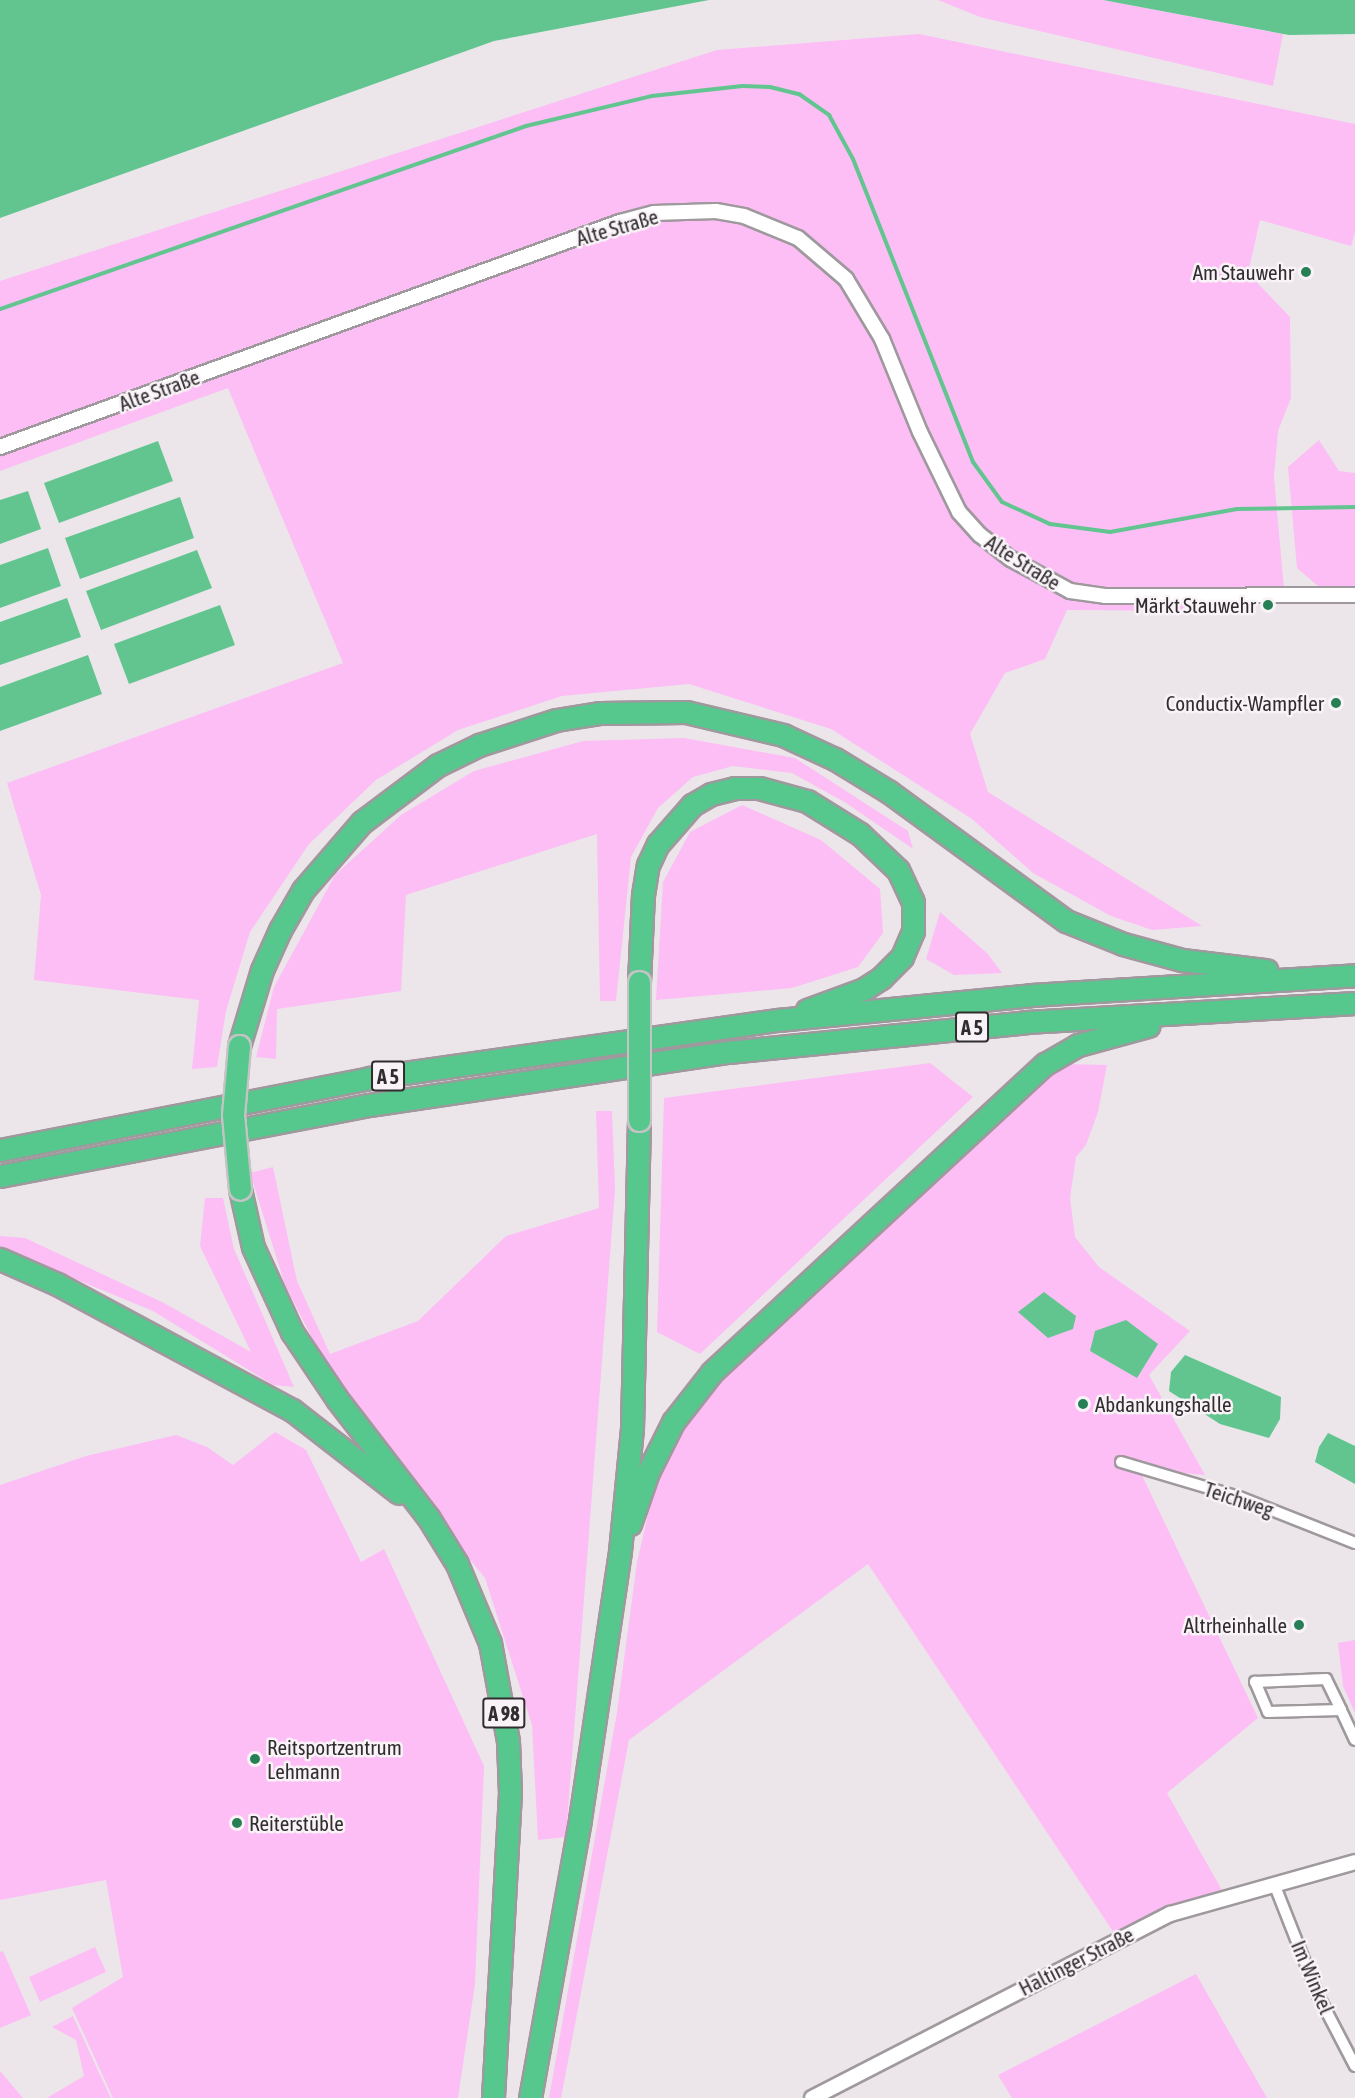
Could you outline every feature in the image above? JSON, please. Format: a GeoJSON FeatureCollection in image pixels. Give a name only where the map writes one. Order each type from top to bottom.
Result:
{"type":"FeatureCollection","features":[{"type":"Feature","properties":{"kind":"highway"},"geometry":{"type":"LineString","coordinates":[[428,1517],[338,1399],[292,1332],[253,1247],[240,1189],[233,1115],[239,1047],[262,970],[280,930],[303,890],[363,822],[438,765],[479,745],[555,720],[600,713],[686,712],[783,735],[835,759],[889,792],[1066,921],[1123,944],[1182,960],[1318,976]]}},
{"type":"Feature","properties":{"kind":"highway"},"geometry":{"type":"LineString","coordinates":[[530,2098],[580,1819],[620,1551],[632,1428],[639,1120],[639,982],[648,865],[671,826],[692,805],[711,794],[735,788],[784,793],[834,816],[887,857],[913,902],[913,930],[902,957],[881,978],[864,989],[778,1020]]}},
{"type":"Feature","properties":{"kind":"highway","name":"A 5"},"geometry":{"type":"LineString","coordinates":[[0,1150],[369,1078],[778,1020],[1032,995],[1355,975]]}},
{"type":"Feature","properties":{"kind":"highway","name":"A 5"},"geometry":{"type":"LineString","coordinates":[[0,1176],[347,1109],[728,1052],[1026,1022],[1355,1003]]}},
{"type":"Feature","properties":{"kind":"highway"},"geometry":{"type":"LineString","coordinates":[[620,1551],[656,1455],[691,1396],[1025,1081],[1078,1044],[1116,1032],[1216,1010]]}},
{"type":"Feature","properties":{"kind":"highway"},"geometry":{"type":"LineString","coordinates":[[0,1259],[57,1284],[262,1393],[344,1446],[428,1517]]}},
{"type":"Feature","properties":{"kind":"highway","name":"A 98"},"geometry":{"type":"LineString","coordinates":[[428,1517],[478,1610],[497,1675],[508,1741],[508,1855],[494,2098]]}},
{"type":"Feature","properties":{"kind":"street","name":"Alte Straße"},"geometry":{"type":"LineString","coordinates":[[0,447],[620,222],[654,213],[716,211],[744,216],[798,238],[846,279],[882,339],[920,432],[959,512],[980,536],[1011,559],[1070,591],[1081,593],[1355,596]]}},
{"type":"Feature","properties":{"kind":"street","name":"Teichweg"},"geometry":{"type":"LineString","coordinates":[[1121,1462],[1239,1497],[1355,1543]]}},
{"type":"Feature","properties":{"kind":"street"},"geometry":{"type":"LineString","coordinates":[[1341,1710],[1268,1712],[1255,1682],[1326,1679],[1354,1734]]}},
{"type":"Feature","properties":{"kind":"street","name":"Haltinger Straße"},"geometry":{"type":"LineString","coordinates":[[812,2098],[1170,1914],[1355,1862]]}},
{"type":"Feature","properties":{"kind":"street","name":"Im Winkel"},"geometry":{"type":"LineString","coordinates":[[1275,1886],[1318,1995],[1355,2066]]}},
{"type":"Feature","properties":{"kind":"shaded area"},"geometry":{"type":"Polygon","coordinates":[[[0,0],[709,0],[494,41],[0,218],[0,0]]]}},
{"type":"Feature","properties":{"kind":"shaded area"},"geometry":{"type":"Polygon","coordinates":[[[938,0],[1103,0],[1283,34],[1273,86],[980,17],[938,0]]]}},
{"type":"Feature","properties":{"kind":"shaded area"},"geometry":{"type":"Polygon","coordinates":[[[1103,0],[1355,0],[1355,34],[1289,35],[1103,0]]]}},
{"type":"Feature","properties":{"kind":"shaded area"},"geometry":{"type":"Polygon","coordinates":[[[919,34],[1355,124],[1355,232],[1351,246],[1260,220],[1248,273],[1290,317],[1291,398],[1278,431],[1274,477],[1284,589],[1214,588],[1214,611],[1067,610],[1045,659],[1005,673],[970,734],[988,792],[1202,926],[1152,930],[1111,916],[1033,873],[972,819],[831,729],[689,684],[562,696],[458,730],[376,780],[309,844],[250,932],[226,1011],[217,1067],[192,1069],[199,1000],[34,980],[41,895],[7,783],[343,663],[228,388],[0,471],[0,281],[717,50],[919,34]]]}},
{"type":"Feature","properties":{"kind":"shaded area"},"geometry":{"type":"Polygon","coordinates":[[[1319,440],[1339,471],[1355,473],[1355,588],[1318,586],[1297,568],[1288,467],[1319,440]]]}},
{"type":"Feature","properties":{"kind":"shaded area"},"geometry":{"type":"Polygon","coordinates":[[[158,441],[173,481],[59,523],[44,483],[158,441]]]}},
{"type":"Feature","properties":{"kind":"shaded area"},"geometry":{"type":"Polygon","coordinates":[[[28,491],[41,529],[0,544],[0,500],[28,491]]]}},
{"type":"Feature","properties":{"kind":"shaded area"},"geometry":{"type":"Polygon","coordinates":[[[180,497],[194,538],[80,579],[65,538],[180,497]]]}},
{"type":"Feature","properties":{"kind":"shaded area"},"geometry":{"type":"Polygon","coordinates":[[[48,548],[61,586],[0,608],[0,565],[48,548]]]}},
{"type":"Feature","properties":{"kind":"shaded area"},"geometry":{"type":"Polygon","coordinates":[[[197,550],[212,588],[101,630],[86,591],[197,550]]]}},
{"type":"Feature","properties":{"kind":"shaded area"},"geometry":{"type":"Polygon","coordinates":[[[67,598],[81,637],[0,665],[0,622],[67,598]]]}},
{"type":"Feature","properties":{"kind":"shaded area"},"geometry":{"type":"Polygon","coordinates":[[[220,605],[235,645],[129,684],[114,644],[220,605]]]}},
{"type":"Feature","properties":{"kind":"shaded area"},"geometry":{"type":"Polygon","coordinates":[[[88,655],[102,694],[0,731],[0,687],[88,655]]]}},
{"type":"Feature","properties":{"kind":"shaded area"},"geometry":{"type":"Polygon","coordinates":[[[684,738],[795,758],[908,831],[913,849],[846,803],[792,773],[733,766],[693,777],[658,808],[631,857],[616,1001],[600,1001],[597,834],[406,895],[401,991],[277,1009],[276,1059],[256,1057],[274,987],[335,875],[401,815],[474,771],[583,741],[684,738]]]}},
{"type":"Feature","properties":{"kind":"shaded area"},"geometry":{"type":"Polygon","coordinates":[[[742,805],[821,840],[880,889],[883,933],[858,967],[792,988],[656,1000],[663,882],[690,832],[742,805]]]}},
{"type":"Feature","properties":{"kind":"shaded area"},"geometry":{"type":"Polygon","coordinates":[[[940,912],[988,954],[1002,973],[954,975],[926,959],[940,912]]]}},
{"type":"Feature","properties":{"kind":"shaded area"},"geometry":{"type":"Polygon","coordinates":[[[930,1063],[973,1097],[700,1354],[657,1332],[664,1098],[930,1063]]]}},
{"type":"Feature","properties":{"kind":"shaded area"},"geometry":{"type":"Polygon","coordinates":[[[1065,1064],[1107,1065],[1098,1112],[1086,1145],[1076,1157],[1070,1198],[1075,1237],[1099,1267],[1190,1331],[1149,1375],[1205,1475],[1139,1469],[1258,1718],[1167,1793],[1223,1892],[1114,1933],[868,1564],[629,1740],[561,2098],[549,2098],[617,1712],[637,1562],[654,1489],[680,1428],[722,1374],[1040,1083],[1065,1064]]]}},
{"type":"Feature","properties":{"kind":"shaded area"},"geometry":{"type":"Polygon","coordinates":[[[596,1111],[612,1111],[615,1189],[566,1837],[538,1840],[532,1725],[485,1578],[351,1414],[285,1285],[250,1173],[273,1167],[297,1281],[330,1354],[418,1321],[506,1236],[599,1208],[596,1111]]]}},
{"type":"Feature","properties":{"kind":"shaded area"},"geometry":{"type":"Polygon","coordinates":[[[205,1198],[223,1198],[234,1249],[294,1387],[273,1385],[153,1311],[0,1248],[0,1236],[25,1238],[164,1303],[251,1352],[200,1246],[205,1198]]]}},
{"type":"Feature","properties":{"kind":"shaded area"},"geometry":{"type":"Polygon","coordinates":[[[1044,1292],[1076,1316],[1073,1329],[1048,1338],[1018,1312],[1044,1292]]]}},
{"type":"Feature","properties":{"kind":"shaded area"},"geometry":{"type":"Polygon","coordinates":[[[1126,1320],[1158,1344],[1137,1378],[1090,1351],[1095,1331],[1126,1320]]]}},
{"type":"Feature","properties":{"kind":"shaded area"},"geometry":{"type":"Polygon","coordinates":[[[1185,1355],[1281,1397],[1280,1419],[1269,1438],[1220,1424],[1169,1391],[1171,1372],[1185,1355]]]}},
{"type":"Feature","properties":{"kind":"shaded area","name":"Reitsportzentrum Lehmann"},"geometry":{"type":"Polygon","coordinates":[[[275,1432],[306,1450],[361,1562],[384,1549],[484,1766],[475,1984],[458,2098],[113,2098],[72,2008],[123,1977],[106,1880],[0,1900],[0,1485],[86,1456],[176,1435],[207,1447],[233,1465],[275,1432]]]}},
{"type":"Feature","properties":{"kind":"shaded area"},"geometry":{"type":"Polygon","coordinates":[[[1328,1433],[1355,1446],[1355,1484],[1315,1462],[1319,1447],[1328,1433]]]}},
{"type":"Feature","properties":{"kind":"shaded area"},"geometry":{"type":"Polygon","coordinates":[[[1355,1640],[1355,1713],[1343,1686],[1338,1643],[1355,1640]]]}},
{"type":"Feature","properties":{"kind":"shaded area"},"geometry":{"type":"Polygon","coordinates":[[[95,1947],[106,1972],[40,2002],[29,1977],[95,1947]]]}},
{"type":"Feature","properties":{"kind":"shaded area"},"geometry":{"type":"Polygon","coordinates":[[[3,1951],[31,2015],[0,2028],[0,1952],[3,1951]]]}},
{"type":"Feature","properties":{"kind":"shaded area"},"geometry":{"type":"Polygon","coordinates":[[[1196,1974],[1267,2098],[1012,2098],[998,2075],[1196,1974]]]}},
{"type":"Feature","properties":{"kind":"shaded area"},"geometry":{"type":"Polygon","coordinates":[[[73,2016],[111,2098],[47,2098],[84,2076],[76,2040],[52,2027],[73,2016]]]}},
{"type":"Feature","properties":{"kind":"shaded area"},"geometry":{"type":"Polygon","coordinates":[[[0,2071],[23,2098],[0,2098],[0,2071]]]}},
{"type":"Feature","properties":{"kind":"waterway"},"geometry":{"type":"LineString","coordinates":[[0,309],[526,126],[652,96],[742,86],[770,87],[799,94],[829,115],[853,159],[973,462],[1002,502],[1050,524],[1110,532],[1237,509],[1355,507]]}},
{"type":"Feature","properties":{"kind":"place","name":"Am Stauwehr"},"geometry":{"type":"Point","coordinates":[1306,272]}},
{"type":"Feature","properties":{"kind":"place","name":"Märkt Stauwehr"},"geometry":{"type":"Point","coordinates":[1268,605]}},
{"type":"Feature","properties":{"kind":"place","name":"Conductix-Wampfler"},"geometry":{"type":"Point","coordinates":[1336,703]}},
{"type":"Feature","properties":{"kind":"place","name":"Abdankungshalle"},"geometry":{"type":"Point","coordinates":[1083,1404]}},
{"type":"Feature","properties":{"kind":"place","name":"Altrheinhalle"},"geometry":{"type":"Point","coordinates":[1299,1625]}},
{"type":"Feature","properties":{"kind":"place","name":"Reitsportzentrum Lehmann"},"geometry":{"type":"Point","coordinates":[255,1759]}},
{"type":"Feature","properties":{"kind":"place","name":"Reiterstüble"},"geometry":{"type":"Point","coordinates":[237,1823]}}]}
